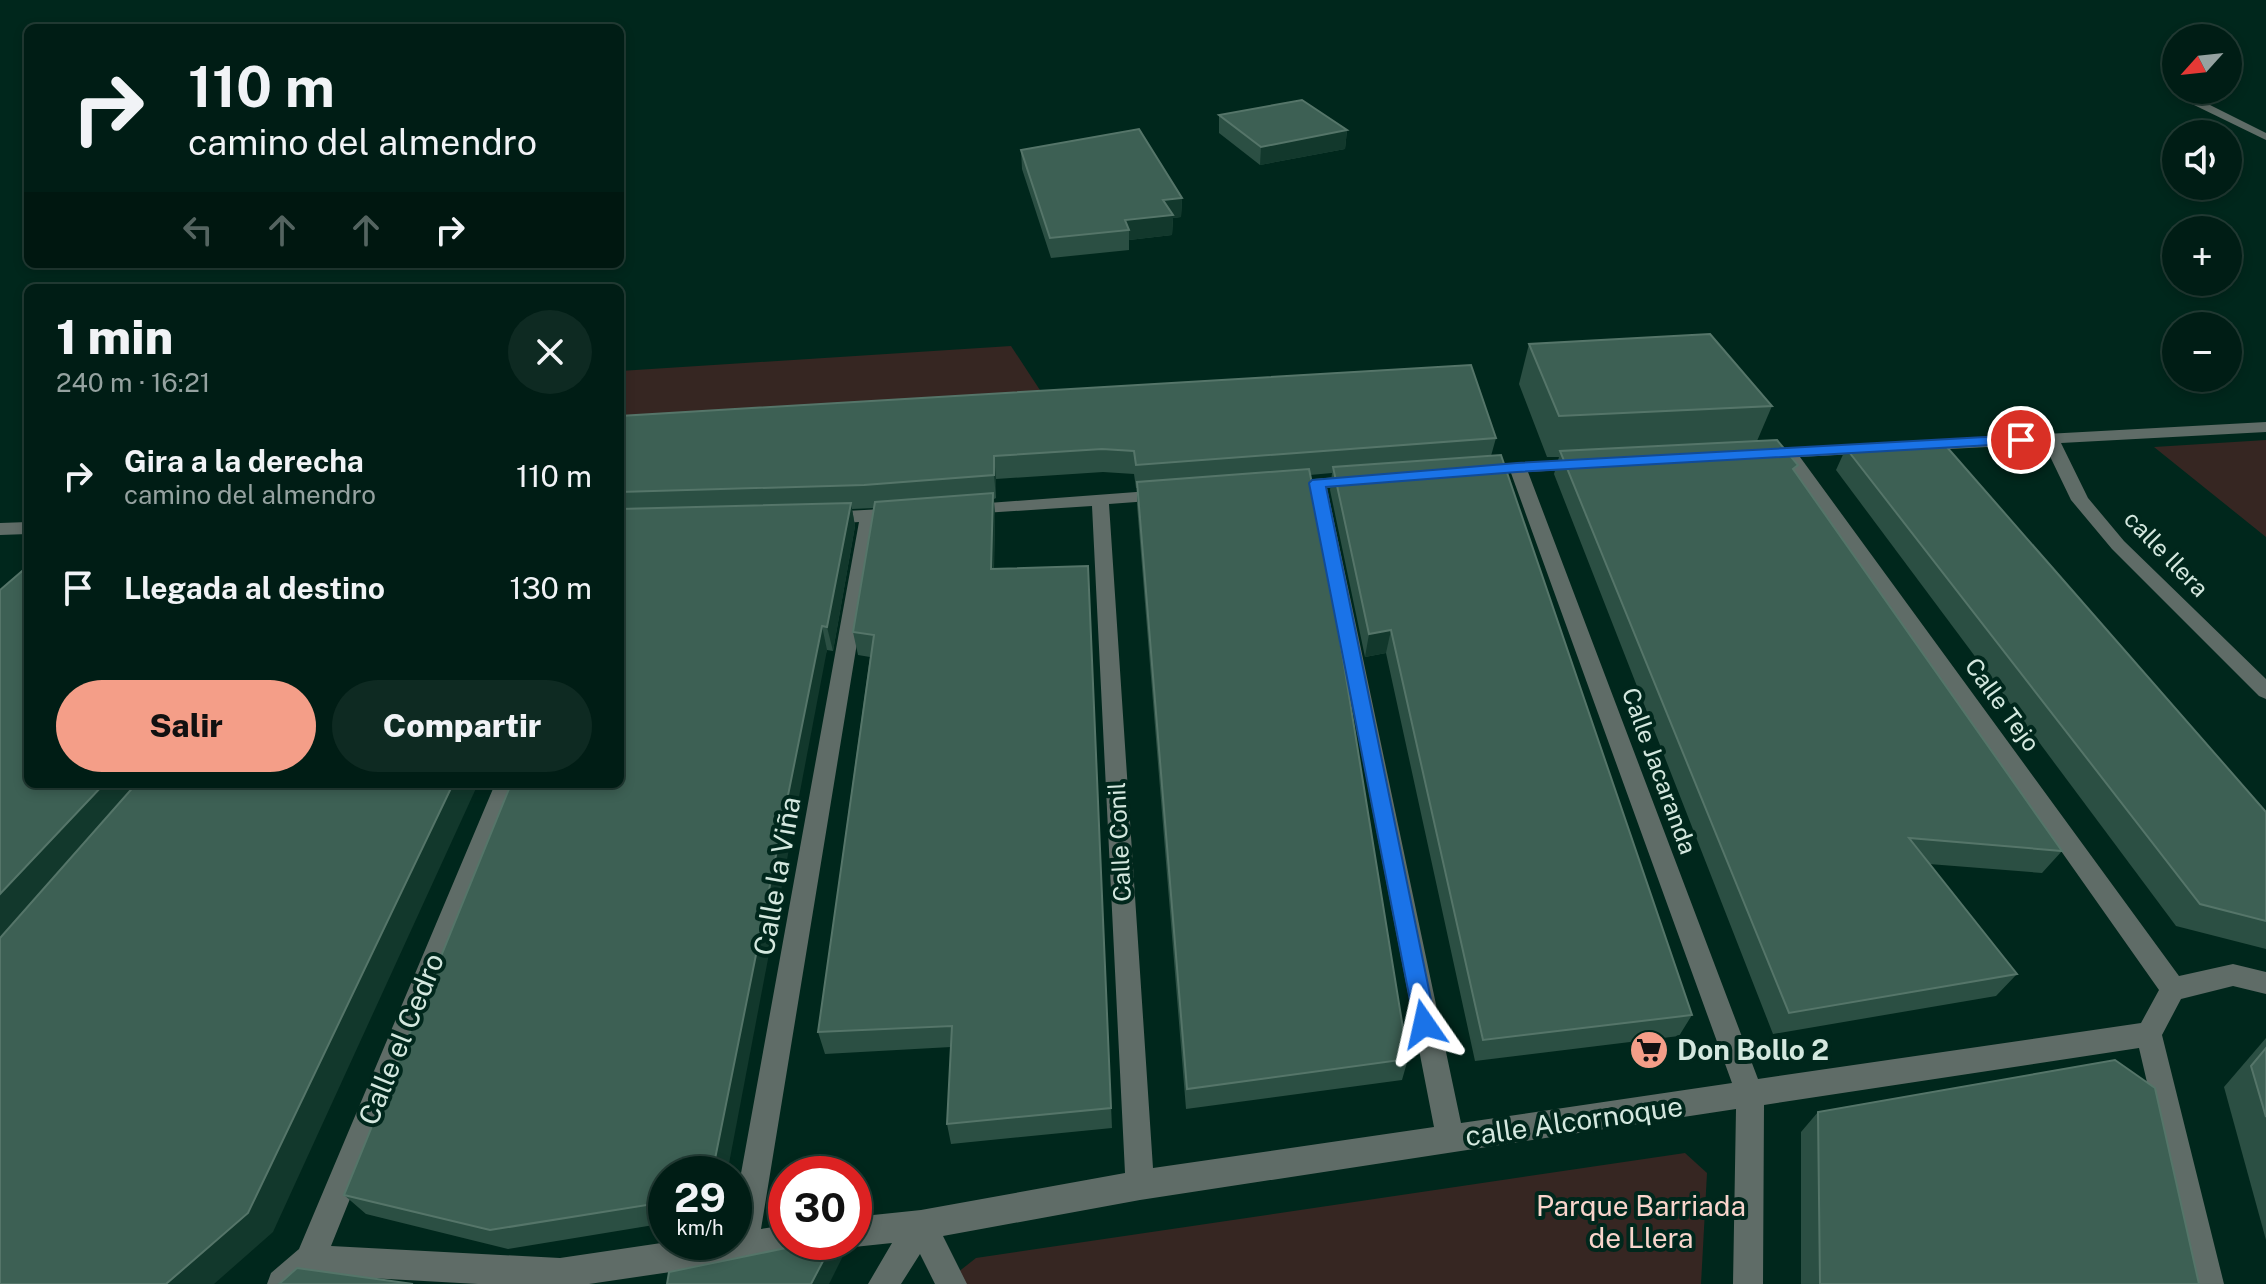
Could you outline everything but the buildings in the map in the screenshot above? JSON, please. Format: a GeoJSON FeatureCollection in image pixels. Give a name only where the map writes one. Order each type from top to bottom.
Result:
{"type":"FeatureCollection","features":[{"type":"Feature","properties":{"kind":"street"},"geometry":{"type":"LineString","coordinates":[[2200,104],[2266,137]]}},
{"type":"Feature","properties":{"kind":"street"},"geometry":{"type":"LineString","coordinates":[[1740,455],[2266,427]]}},
{"type":"Feature","properties":{"kind":"street","name":"calle llera"},"geometry":{"type":"LineString","coordinates":[[2050,438],[2080,500],[2118,545],[2266,691]]}},
{"type":"Feature","properties":{"kind":"street","name":"Calle Tejo"},"geometry":{"type":"LineString","coordinates":[[1788,452],[2173,989]]}},
{"type":"Feature","properties":{"kind":"street"},"geometry":{"type":"LineString","coordinates":[[1467,471],[1596,463]]}},
{"type":"Feature","properties":{"kind":"street","name":"Calle Jacaranda"},"geometry":{"type":"LineString","coordinates":[[1517,467],[1750,1095]]}},
{"type":"Feature","properties":{"kind":"street"},"geometry":{"type":"LineString","coordinates":[[1270,487],[1377,479]]}},
{"type":"Feature","properties":{"kind":"street"},"geometry":{"type":"LineString","coordinates":[[1317,483],[1450,1139]]}},
{"type":"Feature","properties":{"kind":"street"},"geometry":{"type":"LineString","coordinates":[[944,511],[1177,494]]}},
{"type":"Feature","properties":{"kind":"street","name":"Calle Conil"},"geometry":{"type":"LineString","coordinates":[[1100,499],[1140,1185]]}},
{"type":"Feature","properties":{"kind":"street"},"geometry":{"type":"LineString","coordinates":[[802,519],[914,513]]}},
{"type":"Feature","properties":{"kind":"street","name":"Calle la Viña"},"geometry":{"type":"LineString","coordinates":[[752,1194],[869,517]]}},
{"type":"Feature","properties":{"kind":"street"},"geometry":{"type":"LineString","coordinates":[[0,529],[24,528]]}},
{"type":"Feature","properties":{"kind":"street","name":"Calle el Cedro"},"geometry":{"type":"LineString","coordinates":[[282,1284],[310,1260],[504,788]]}},
{"type":"Feature","properties":{"kind":"street"},"geometry":{"type":"LineString","coordinates":[[2209,1284],[2149,1034],[2173,989],[2233,975],[2266,983]]}},
{"type":"Feature","properties":{"kind":"street","name":"calle Alcornoque"},"geometry":{"type":"LineString","coordinates":[[872,1230],[921,1225],[1140,1185],[2149,1034]]}},
{"type":"Feature","properties":{"kind":"street"},"geometry":{"type":"LineString","coordinates":[[1748,1284],[1750,1095]]}},
{"type":"Feature","properties":{"kind":"street"},"geometry":{"type":"LineString","coordinates":[[883,1284],[921,1225],[952,1284]]}},
{"type":"Feature","properties":{"kind":"street"},"geometry":{"type":"LineString","coordinates":[[310,1260],[428,1274],[560,1273],[648,1260]]}},
{"type":"Feature","properties":{"kind":"green space"},"geometry":{"type":"Polygon","coordinates":[[[1011,346],[1053,410],[624,439],[624,371],[1011,346]]]}},
{"type":"Feature","properties":{"kind":"green space"},"geometry":{"type":"Polygon","coordinates":[[[2266,440],[2266,537],[2154,447],[2266,440]]]}},
{"type":"Feature","properties":{"kind":"green space","name":"Parque Barriada de Llera"},"geometry":{"type":"Polygon","coordinates":[[[1685,1153],[1707,1173],[1701,1284],[943,1284],[976,1258],[1685,1153]]]}},
{"type":"Feature","properties":{"kind":"place","name":"Don Bollo 2"},"geometry":{"type":"Point","coordinates":[1649,1050]}},
{"type":"Feature","properties":{"kind":"route"},"geometry":{"type":"LineString","coordinates":[[1424,1024],[1317,483],[1517,467],[2021,440]]}}]}
